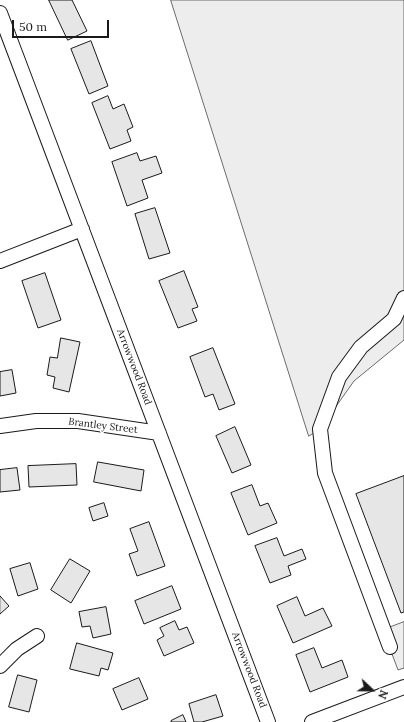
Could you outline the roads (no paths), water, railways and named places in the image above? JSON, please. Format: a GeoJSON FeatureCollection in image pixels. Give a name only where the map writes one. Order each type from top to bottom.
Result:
{"type":"FeatureCollection","features":[{"type":"Feature","properties":{"kind":"street","name":"Arrowwood Road"},"geometry":{"type":"LineString","coordinates":[[0,13],[268,722]]}},
{"type":"Feature","properties":{"kind":"street"},"geometry":{"type":"LineString","coordinates":[[0,261],[82,229]]}},
{"type":"Feature","properties":{"kind":"street"},"geometry":{"type":"LineString","coordinates":[[390,647],[325,472],[320,429],[339,377],[361,347],[394,319],[404,298]]}},
{"type":"Feature","properties":{"kind":"street","name":"Brantley Street"},"geometry":{"type":"LineString","coordinates":[[0,426],[36,420],[78,421],[159,433]]}},
{"type":"Feature","properties":{"kind":"street"},"geometry":{"type":"LineString","coordinates":[[0,666],[17,649],[37,636]]}},
{"type":"Feature","properties":{"kind":"street"},"geometry":{"type":"LineString","coordinates":[[312,722],[404,687]]}}]}
